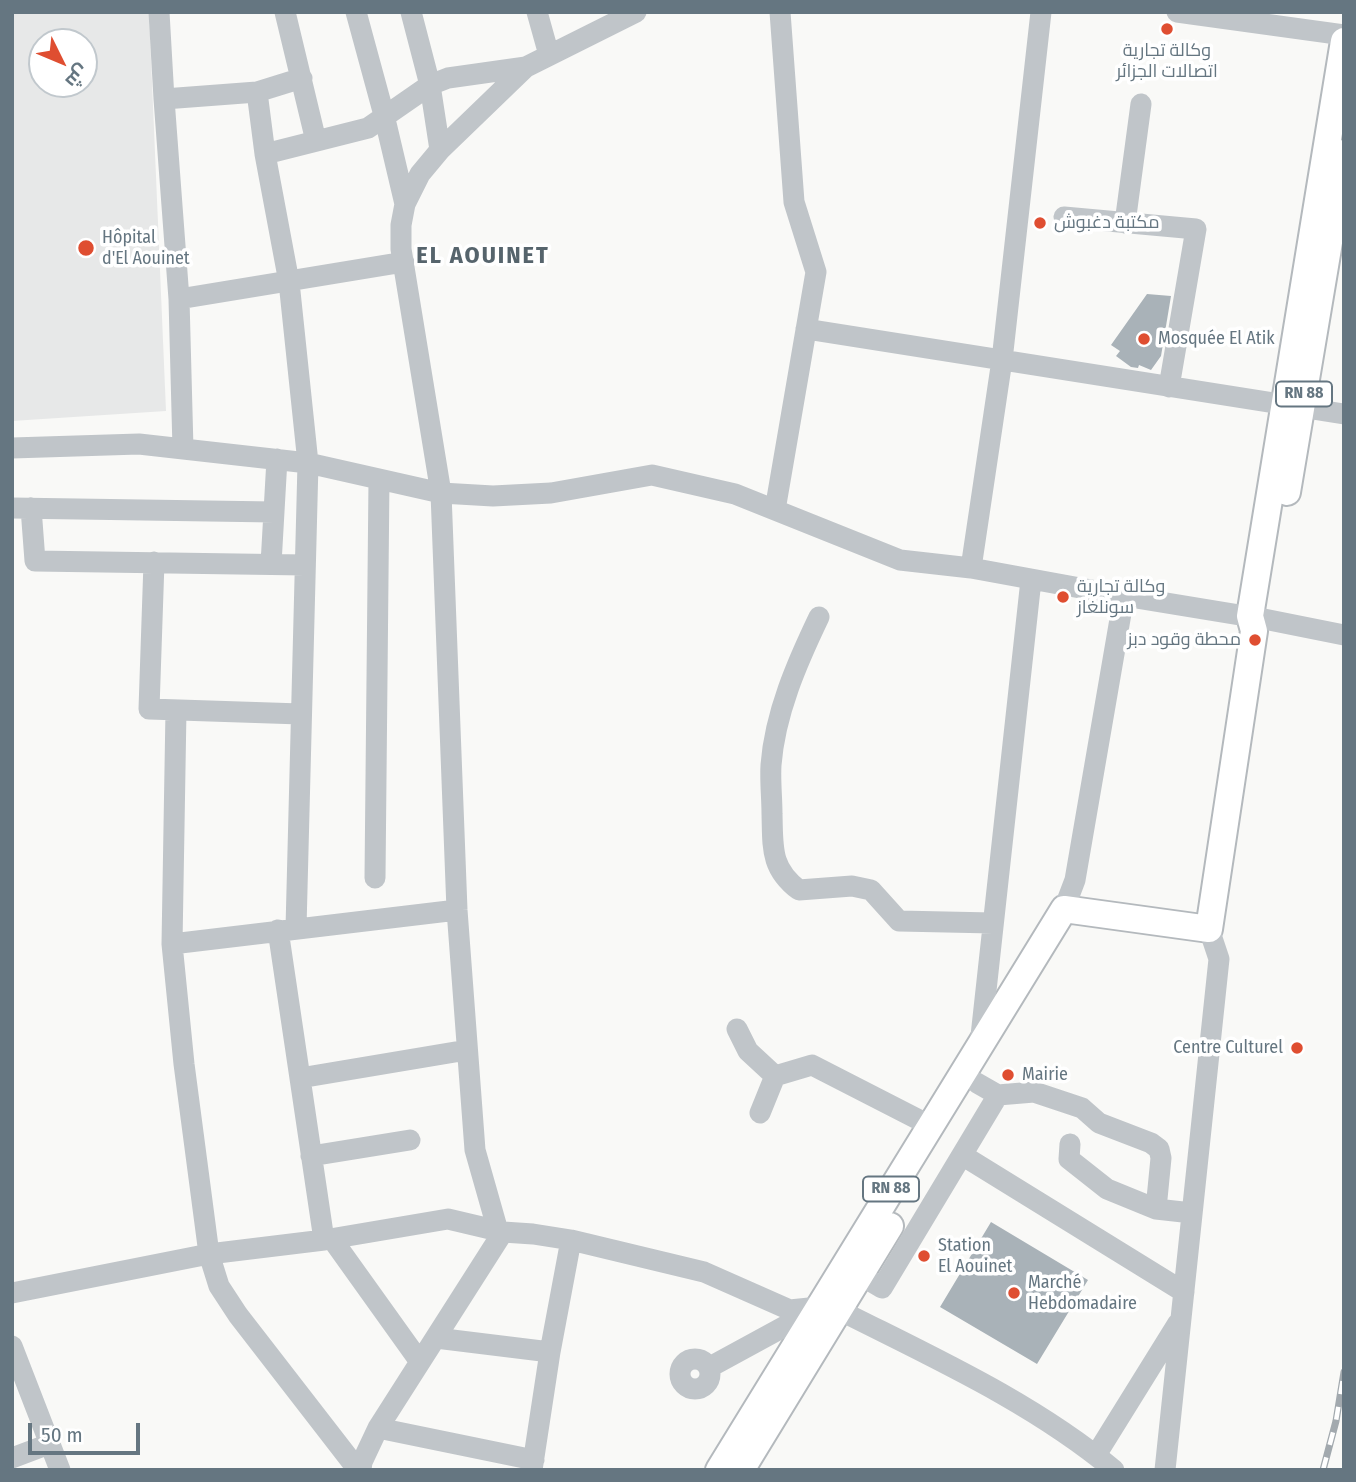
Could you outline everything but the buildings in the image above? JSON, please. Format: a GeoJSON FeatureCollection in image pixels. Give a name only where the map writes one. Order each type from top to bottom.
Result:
{"type":"FeatureCollection","features":[{"type":"Feature","properties":{"kind":"main road","name":"RN 88"},"geometry":{"type":"LineString","coordinates":[[1209,929],[1256,622],[1318,256],[1344,41]]}},
{"type":"Feature","properties":{"kind":"main road","name":"RN 88"},"geometry":{"type":"LineString","coordinates":[[1318,256],[1344,153]]}},
{"type":"Feature","properties":{"kind":"main road","name":"RN 88"},"geometry":{"type":"LineString","coordinates":[[735,1462],[829,1308],[931,1126],[979,1047],[1073,910]]}},
{"type":"Feature","properties":{"kind":"main road","name":"RN 88"},"geometry":{"type":"LineString","coordinates":[[829,1308],[860,1275],[987,1089],[1073,910]]}},
{"type":"Feature","properties":{"kind":"main road"},"geometry":{"type":"LineString","coordinates":[[1073,910],[1209,929]]}},
{"type":"Feature","properties":{"kind":"street"},"geometry":{"type":"LineString","coordinates":[[159,12],[179,299],[183,449]]}},
{"type":"Feature","properties":{"kind":"street"},"geometry":{"type":"LineString","coordinates":[[285,12],[316,141]]}},
{"type":"Feature","properties":{"kind":"street"},"geometry":{"type":"LineString","coordinates":[[356,12],[405,204]]}},
{"type":"Feature","properties":{"kind":"street"},"geometry":{"type":"LineString","coordinates":[[411,12],[430,85],[440,150]]}},
{"type":"Feature","properties":{"kind":"street"},"geometry":{"type":"LineString","coordinates":[[537,12],[550,55]]}},
{"type":"Feature","properties":{"kind":"street"},"geometry":{"type":"LineString","coordinates":[[265,154],[368,128],[430,85],[448,78],[526,66],[636,12]]}},
{"type":"Feature","properties":{"kind":"street"},"geometry":{"type":"LineString","coordinates":[[775,510],[816,272],[794,202],[780,12]]}},
{"type":"Feature","properties":{"kind":"street"},"geometry":{"type":"LineString","coordinates":[[971,568],[1002,360],[1041,12]]}},
{"type":"Feature","properties":{"kind":"street"},"geometry":{"type":"LineString","coordinates":[[1177,12],[1344,35]]}},
{"type":"Feature","properties":{"kind":"street"},"geometry":{"type":"LineString","coordinates":[[360,1470],[378,1427],[436,1338],[500,1231],[475,1150],[457,909],[441,492],[404,262],[401,225],[405,204],[420,174],[440,150],[526,66]]}},
{"type":"Feature","properties":{"kind":"street"},"geometry":{"type":"LineString","coordinates":[[164,99],[257,92],[302,78]]}},
{"type":"Feature","properties":{"kind":"street"},"geometry":{"type":"LineString","coordinates":[[257,92],[265,154],[289,282],[308,463],[301,713],[287,929],[300,1078],[311,1156],[328,1239],[420,1362]]}},
{"type":"Feature","properties":{"kind":"street"},"geometry":{"type":"LineString","coordinates":[[1125,223],[1141,104]]}},
{"type":"Feature","properties":{"kind":"street"},"geometry":{"type":"LineString","coordinates":[[1064,217],[1196,229],[1169,387]]}},
{"type":"Feature","properties":{"kind":"street"},"geometry":{"type":"LineString","coordinates":[[179,299],[404,262]]}},
{"type":"Feature","properties":{"kind":"street"},"geometry":{"type":"LineString","coordinates":[[806,329],[1344,414]]}},
{"type":"Feature","properties":{"kind":"street"},"geometry":{"type":"LineString","coordinates":[[12,448],[139,444],[308,463],[441,492],[493,496],[551,493],[652,475],[735,494],[900,560],[971,568],[1256,622],[1344,635]]}},
{"type":"Feature","properties":{"kind":"street"},"geometry":{"type":"LineString","coordinates":[[271,564],[277,459]]}},
{"type":"Feature","properties":{"kind":"street"},"geometry":{"type":"LineString","coordinates":[[375,878],[379,479]]}},
{"type":"Feature","properties":{"kind":"street"},"geometry":{"type":"LineString","coordinates":[[274,512],[21,508],[35,561],[305,565]]}},
{"type":"Feature","properties":{"kind":"street"},"geometry":{"type":"LineString","coordinates":[[154,562],[149,709],[301,713]]}},
{"type":"Feature","properties":{"kind":"street"},"geometry":{"type":"LineString","coordinates":[[979,1047],[1031,580]]}},
{"type":"Feature","properties":{"kind":"street"},"geometry":{"type":"LineString","coordinates":[[1073,910],[1075,880],[1124,596]]}},
{"type":"Feature","properties":{"kind":"street"},"geometry":{"type":"LineString","coordinates":[[819,617],[796,665],[780,717],[771,765],[774,859],[787,881],[799,890],[852,886],[871,890],[899,921],[993,923]]}},
{"type":"Feature","properties":{"kind":"street"},"geometry":{"type":"LineString","coordinates":[[176,710],[172,944],[184,1064],[209,1254],[219,1286],[239,1315],[360,1470]]}},
{"type":"Feature","properties":{"kind":"street"},"geometry":{"type":"LineString","coordinates":[[172,944],[457,909]]}},
{"type":"Feature","properties":{"kind":"street"},"geometry":{"type":"LineString","coordinates":[[1165,1470],[1219,959],[1209,929]]}},
{"type":"Feature","properties":{"kind":"street"},"geometry":{"type":"LineString","coordinates":[[737,1029],[748,1051],[775,1076]]}},
{"type":"Feature","properties":{"kind":"street"},"geometry":{"type":"LineString","coordinates":[[300,1078],[467,1050]]}},
{"type":"Feature","properties":{"kind":"street"},"geometry":{"type":"LineString","coordinates":[[775,1076],[812,1065],[931,1126]]}},
{"type":"Feature","properties":{"kind":"street"},"geometry":{"type":"LineString","coordinates":[[760,1113],[775,1076]]}},
{"type":"Feature","properties":{"kind":"street"},"geometry":{"type":"LineString","coordinates":[[860,1275],[882,1288],[962,1155],[987,1089],[1034,1091],[1082,1108],[1099,1123],[1151,1143],[1158,1149],[1161,1158],[1156,1209]]}},
{"type":"Feature","properties":{"kind":"street"},"geometry":{"type":"LineString","coordinates":[[311,1156],[410,1140]]}},
{"type":"Feature","properties":{"kind":"street"},"geometry":{"type":"LineString","coordinates":[[1070,1144],[1069,1159],[1107,1189],[1156,1209],[1192,1213]]}},
{"type":"Feature","properties":{"kind":"street"},"geometry":{"type":"LineString","coordinates":[[962,1155],[1184,1292]]}},
{"type":"Feature","properties":{"kind":"street"},"geometry":{"type":"LineString","coordinates":[[12,1293],[209,1254],[328,1239],[448,1219],[500,1231],[571,1240],[704,1272],[790,1310],[829,1308],[998,1391],[1097,1455],[1114,1470]]}},
{"type":"Feature","properties":{"kind":"street"},"geometry":{"type":"LineString","coordinates":[[378,1427],[533,1465],[571,1240]]}},
{"type":"Feature","properties":{"kind":"street"},"geometry":{"type":"LineString","coordinates":[[710,1367],[829,1308]]}},
{"type":"Feature","properties":{"kind":"street"},"geometry":{"type":"LineString","coordinates":[[1097,1455],[1181,1317]]}},
{"type":"Feature","properties":{"kind":"street"},"geometry":{"type":"LineString","coordinates":[[436,1338],[550,1352]]}},
{"type":"Feature","properties":{"kind":"street"},"geometry":{"type":"LineString","coordinates":[[12,1346],[19,1390],[60,1470]]}},
{"type":"Feature","properties":{"kind":"street"},"geometry":{"type":"LineString","coordinates":[[12,1458],[49,1444]]}},
{"type":"Feature","properties":{"kind":"shaded area","name":"Hôpital d'El Aouinet"},"geometry":{"type":"Polygon","coordinates":[[[12,12],[149,12],[166,411],[12,421],[12,12]]]}},
{"type":"Feature","properties":{"kind":"railway"},"geometry":{"type":"LineString","coordinates":[[1323,1470],[1336,1421],[1344,1372]]}},
{"type":"Feature","properties":{"kind":"place","name":"وكالة تجارية اتصالات الجزائر"},"geometry":{"type":"Point","coordinates":[1167,29]}},
{"type":"Feature","properties":{"kind":"place","name":"مكتبة دغبوش"},"geometry":{"type":"Point","coordinates":[1040,223]}},
{"type":"Feature","properties":{"kind":"place","name":"Hôpital d'El Aouinet"},"geometry":{"type":"Point","coordinates":[86,248]}},
{"type":"Feature","properties":{"kind":"place","name":"Mosquée El Atik"},"geometry":{"type":"Point","coordinates":[1144,339]}},
{"type":"Feature","properties":{"kind":"place","name":"وكالة تجارية سونلغاز"},"geometry":{"type":"Point","coordinates":[1063,597]}},
{"type":"Feature","properties":{"kind":"place","name":"محطة وقود دبز"},"geometry":{"type":"Point","coordinates":[1255,640]}},
{"type":"Feature","properties":{"kind":"place","name":"Centre Culturel"},"geometry":{"type":"Point","coordinates":[1297,1048]}},
{"type":"Feature","properties":{"kind":"place","name":"Mairie"},"geometry":{"type":"Point","coordinates":[1008,1075]}},
{"type":"Feature","properties":{"kind":"place","name":"Station El Aouinet"},"geometry":{"type":"Point","coordinates":[924,1256]}},
{"type":"Feature","properties":{"kind":"place","name":"Marché Hebdomadaire"},"geometry":{"type":"Point","coordinates":[1014,1293]}},
{"type":"Feature","properties":{"kind":"district","name":"EL AOUINET"},"geometry":{"type":"Point","coordinates":[483,256]}}]}
